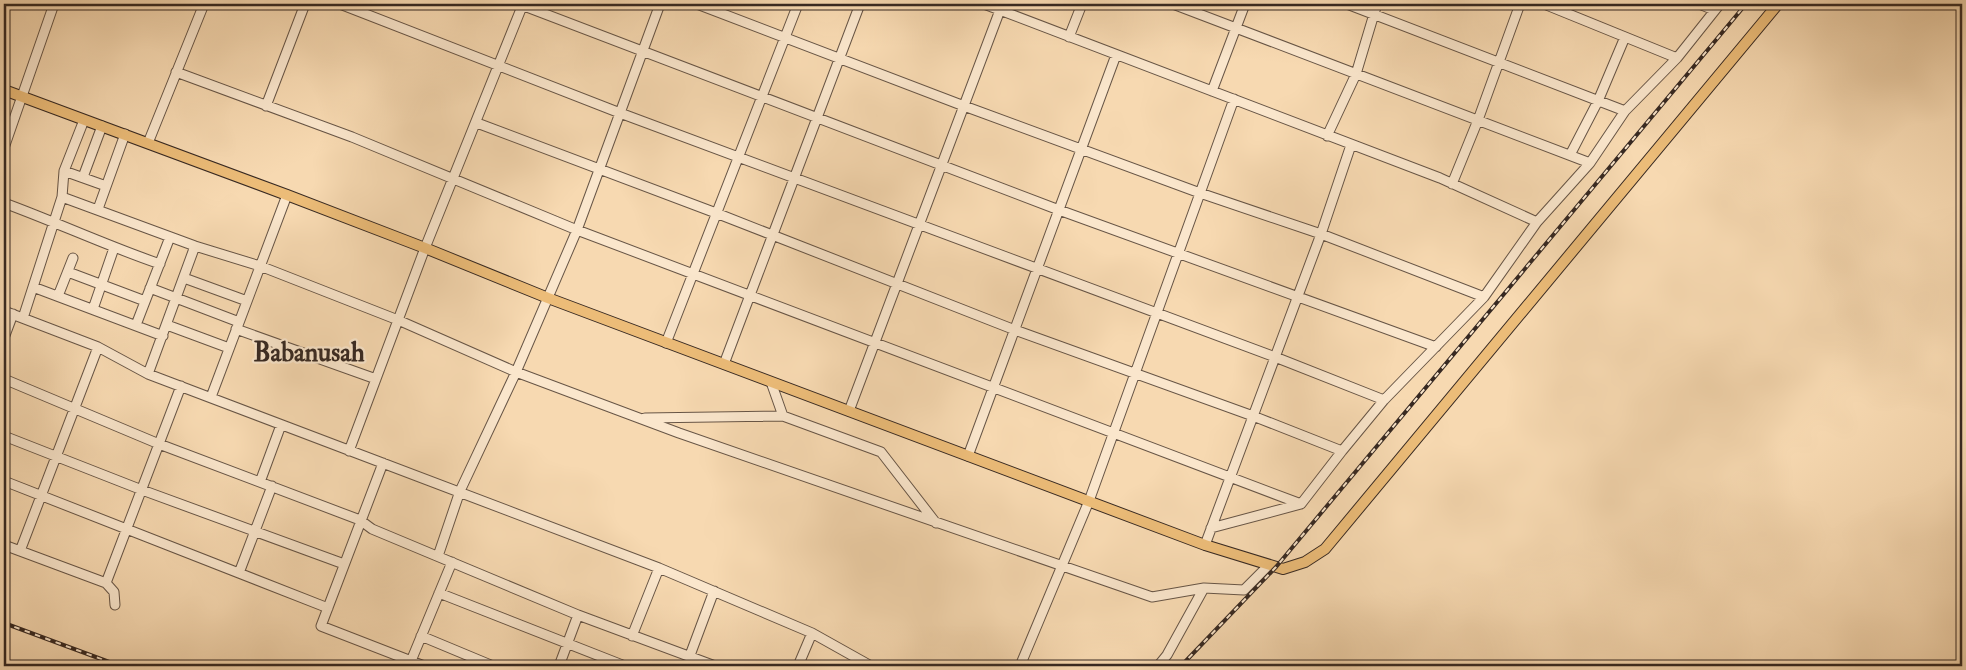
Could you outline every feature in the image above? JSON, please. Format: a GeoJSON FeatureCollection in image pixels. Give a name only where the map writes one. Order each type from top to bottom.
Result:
{"type":"FeatureCollection","features":[{"type":"Feature","properties":{"kind":"main road"},"geometry":{"type":"LineString","coordinates":[[4,90],[287,195],[426,248],[548,298],[968,456],[1205,544],[1283,569],[1304,562],[1325,549],[1778,4]]}},
{"type":"Feature","properties":{"kind":"street"},"geometry":{"type":"LineString","coordinates":[[4,148],[54,4]]}},
{"type":"Feature","properties":{"kind":"street"},"geometry":{"type":"LineString","coordinates":[[148,143],[204,4]]}},
{"type":"Feature","properties":{"kind":"street"},"geometry":{"type":"LineString","coordinates":[[266,106],[305,4]]}},
{"type":"Feature","properties":{"kind":"street"},"geometry":{"type":"LineString","coordinates":[[340,4],[500,64],[620,113],[1275,357],[1384,400]]}},
{"type":"Feature","properties":{"kind":"street"},"geometry":{"type":"LineString","coordinates":[[349,451],[398,320],[522,4],[1059,210],[1436,347]]}},
{"type":"Feature","properties":{"kind":"street"},"geometry":{"type":"LineString","coordinates":[[438,556],[460,491],[516,372],[577,230],[660,4]]}},
{"type":"Feature","properties":{"kind":"street"},"geometry":{"type":"LineString","coordinates":[[697,4],[840,57],[964,106],[1200,193],[1321,234],[1484,297]]}},
{"type":"Feature","properties":{"kind":"street"},"geometry":{"type":"LineString","coordinates":[[666,342],[798,4]]}},
{"type":"Feature","properties":{"kind":"street"},"geometry":{"type":"LineString","coordinates":[[724,364],[860,4]]}},
{"type":"Feature","properties":{"kind":"street"},"geometry":{"type":"LineString","coordinates":[[984,4],[1452,184],[1538,222]]}},
{"type":"Feature","properties":{"kind":"street"},"geometry":{"type":"LineString","coordinates":[[1069,37],[1082,4]]}},
{"type":"Feature","properties":{"kind":"street"},"geometry":{"type":"LineString","coordinates":[[1173,4],[1590,163]]}},
{"type":"Feature","properties":{"kind":"street"},"geometry":{"type":"LineString","coordinates":[[1212,91],[1245,4]]}},
{"type":"Feature","properties":{"kind":"street"},"geometry":{"type":"LineString","coordinates":[[1347,4],[1625,111]]}},
{"type":"Feature","properties":{"kind":"street"},"geometry":{"type":"LineString","coordinates":[[1327,136],[1356,74],[1377,4]]}},
{"type":"Feature","properties":{"kind":"street"},"geometry":{"type":"LineString","coordinates":[[1452,184],[1478,120],[1520,4]]}},
{"type":"Feature","properties":{"kind":"street"},"geometry":{"type":"LineString","coordinates":[[1544,4],[1677,58]]}},
{"type":"Feature","properties":{"kind":"street"},"geometry":{"type":"LineString","coordinates":[[1211,528],[1301,504],[1384,400],[1484,297],[1538,222],[1590,163],[1625,111],[1677,58],[1717,7],[1700,4]]}},
{"type":"Feature","properties":{"kind":"street"},"geometry":{"type":"LineString","coordinates":[[849,411],[1000,10]]}},
{"type":"Feature","properties":{"kind":"street"},"geometry":{"type":"LineString","coordinates":[[1570,155],[1598,101],[1625,37]]}},
{"type":"Feature","properties":{"kind":"street"},"geometry":{"type":"LineString","coordinates":[[968,456],[1116,55]]}},
{"type":"Feature","properties":{"kind":"street"},"geometry":{"type":"LineString","coordinates":[[176,72],[352,137],[577,230],[1301,504]]}},
{"type":"Feature","properties":{"kind":"street"},"geometry":{"type":"LineString","coordinates":[[1020,666],[1089,501],[1234,100]]}},
{"type":"Feature","properties":{"kind":"street"},"geometry":{"type":"LineString","coordinates":[[23,318],[62,197],[64,171],[84,120]]}},
{"type":"Feature","properties":{"kind":"street"},"geometry":{"type":"LineString","coordinates":[[476,123],[716,213],[1015,330],[1253,416],[1342,451]]}},
{"type":"Feature","properties":{"kind":"street"},"geometry":{"type":"LineString","coordinates":[[82,177],[102,126]]}},
{"type":"Feature","properties":{"kind":"street"},"geometry":{"type":"LineString","coordinates":[[98,209],[125,134]]}},
{"type":"Feature","properties":{"kind":"street"},"geometry":{"type":"LineString","coordinates":[[1205,544],[1321,234],[1352,145]]}},
{"type":"Feature","properties":{"kind":"street"},"geometry":{"type":"LineString","coordinates":[[64,171],[106,186]]}},
{"type":"Feature","properties":{"kind":"street"},"geometry":{"type":"LineString","coordinates":[[211,397],[287,195]]}},
{"type":"Feature","properties":{"kind":"street"},"geometry":{"type":"LineString","coordinates":[[62,197],[170,237],[260,266],[398,320],[516,372],[640,418],[1152,597],[1204,588],[1244,590],[1269,565]]}},
{"type":"Feature","properties":{"kind":"street"},"geometry":{"type":"LineString","coordinates":[[4,203],[54,221],[114,248],[160,264]]}},
{"type":"Feature","properties":{"kind":"street"},"geometry":{"type":"LineString","coordinates":[[136,325],[170,237]]}},
{"type":"Feature","properties":{"kind":"street"},"geometry":{"type":"LineString","coordinates":[[148,374],[196,246]]}},
{"type":"Feature","properties":{"kind":"street"},"geometry":{"type":"LineString","coordinates":[[93,309],[114,248]]}},
{"type":"Feature","properties":{"kind":"street"},"geometry":{"type":"LineString","coordinates":[[58,296],[73,258]]}},
{"type":"Feature","properties":{"kind":"street"},"geometry":{"type":"LineString","coordinates":[[68,272],[145,301]]}},
{"type":"Feature","properties":{"kind":"street"},"geometry":{"type":"LineString","coordinates":[[184,278],[247,301]]}},
{"type":"Feature","properties":{"kind":"street"},"geometry":{"type":"LineString","coordinates":[[33,286],[163,336]]}},
{"type":"Feature","properties":{"kind":"street"},"geometry":{"type":"LineString","coordinates":[[150,288],[376,380]]}},
{"type":"Feature","properties":{"kind":"street"},"geometry":{"type":"LineString","coordinates":[[4,311],[98,347],[148,374],[659,568],[812,634],[872,666]]}},
{"type":"Feature","properties":{"kind":"street"},"geometry":{"type":"LineString","coordinates":[[4,338],[13,314]]}},
{"type":"Feature","properties":{"kind":"street"},"geometry":{"type":"LineString","coordinates":[[167,325],[229,348]]}},
{"type":"Feature","properties":{"kind":"street"},"geometry":{"type":"LineString","coordinates":[[20,551],[98,347]]}},
{"type":"Feature","properties":{"kind":"street"},"geometry":{"type":"LineString","coordinates":[[4,379],[74,410],[159,444],[360,520],[372,529],[632,636],[688,662],[715,666]]}},
{"type":"Feature","properties":{"kind":"street"},"geometry":{"type":"LineString","coordinates":[[771,382],[783,416]]}},
{"type":"Feature","properties":{"kind":"street"},"geometry":{"type":"LineString","coordinates":[[106,583],[181,386]]}},
{"type":"Feature","properties":{"kind":"street"},"geometry":{"type":"LineString","coordinates":[[640,418],[783,416],[881,452],[937,523]]}},
{"type":"Feature","properties":{"kind":"street"},"geometry":{"type":"LineString","coordinates":[[260,482],[281,425]]}},
{"type":"Feature","properties":{"kind":"street"},"geometry":{"type":"LineString","coordinates":[[4,436],[142,490],[344,564]]}},
{"type":"Feature","properties":{"kind":"street"},"geometry":{"type":"LineString","coordinates":[[383,463],[321,626],[424,666]]}},
{"type":"Feature","properties":{"kind":"street"},"geometry":{"type":"LineString","coordinates":[[4,481],[328,608]]}},
{"type":"Feature","properties":{"kind":"street"},"geometry":{"type":"LineString","coordinates":[[239,573],[272,486]]}},
{"type":"Feature","properties":{"kind":"street"},"geometry":{"type":"LineString","coordinates":[[4,545],[106,583],[114,592],[114,605]]}},
{"type":"Feature","properties":{"kind":"street"},"geometry":{"type":"LineString","coordinates":[[412,661],[452,562]]}},
{"type":"Feature","properties":{"kind":"street"},"geometry":{"type":"LineString","coordinates":[[632,636],[659,568]]}},
{"type":"Feature","properties":{"kind":"street"},"geometry":{"type":"LineString","coordinates":[[1158,666],[1167,655],[1204,588]]}},
{"type":"Feature","properties":{"kind":"street"},"geometry":{"type":"LineString","coordinates":[[688,662],[714,591]]}},
{"type":"Feature","properties":{"kind":"street"},"geometry":{"type":"LineString","coordinates":[[439,593],[625,666]]}},
{"type":"Feature","properties":{"kind":"street"},"geometry":{"type":"LineString","coordinates":[[559,666],[578,615]]}},
{"type":"Feature","properties":{"kind":"street"},"geometry":{"type":"LineString","coordinates":[[798,666],[812,634]]}},
{"type":"Feature","properties":{"kind":"street"},"geometry":{"type":"LineString","coordinates":[[421,636],[493,666]]}},
{"type":"Feature","properties":{"kind":"railway"},"geometry":{"type":"LineString","coordinates":[[1181,666],[1276,567],[1746,4]]}},
{"type":"Feature","properties":{"kind":"railway"},"geometry":{"type":"LineString","coordinates":[[4,623],[120,666]]}},
{"type":"Feature","properties":{"kind":"district","name":"Babanusah"},"geometry":{"type":"Point","coordinates":[309,353]}}]}
